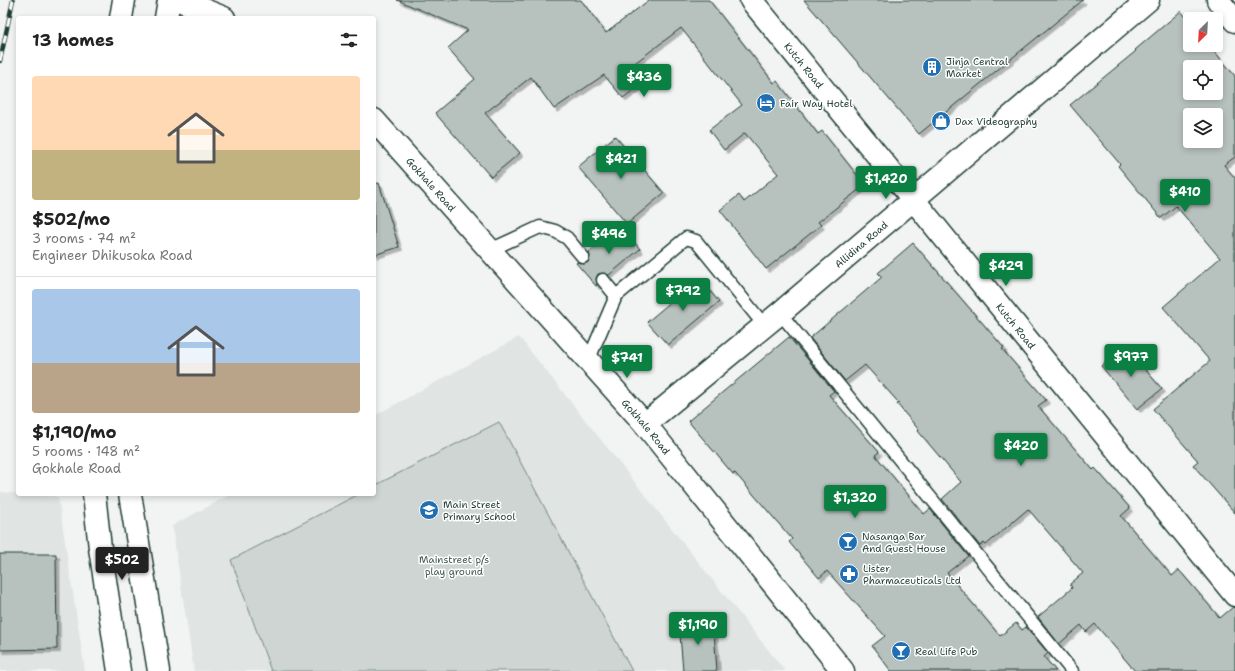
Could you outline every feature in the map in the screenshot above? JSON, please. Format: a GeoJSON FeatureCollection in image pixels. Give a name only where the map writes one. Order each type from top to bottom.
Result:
{"type":"FeatureCollection","features":[{"type":"Feature","properties":{"kind":"street"},"geometry":{"type":"LineString","coordinates":[[121,16],[124,0]]}},
{"type":"Feature","properties":{"kind":"street"},"geometry":{"type":"LineString","coordinates":[[166,16],[169,0]]}},
{"type":"Feature","properties":{"kind":"street"},"geometry":{"type":"LineString","coordinates":[[179,0],[219,16]]}},
{"type":"Feature","properties":{"kind":"street","name":"Kutch Road"},"geometry":{"type":"LineString","coordinates":[[751,0],[1235,595]]}},
{"type":"Feature","properties":{"kind":"street","name":"Allidina Road"},"geometry":{"type":"LineString","coordinates":[[644,424],[772,319],[1148,0]]}},
{"type":"Feature","properties":{"kind":"street"},"geometry":{"type":"LineString","coordinates":[[1218,0],[1235,21]]}},
{"type":"Feature","properties":{"kind":"street","name":"Gokhale Road"},"geometry":{"type":"LineString","coordinates":[[376,122],[644,424],[842,671]]}},
{"type":"Feature","properties":{"kind":"street"},"geometry":{"type":"LineString","coordinates":[[94,496],[100,548],[119,671]]}},
{"type":"Feature","properties":{"kind":"street"},"geometry":{"type":"LineString","coordinates":[[130,496],[159,671]]}},
{"type":"Feature","properties":{"kind":"lane"},"geometry":{"type":"LineString","coordinates":[[490,250],[540,227],[555,230],[567,238],[583,257]]}},
{"type":"Feature","properties":{"kind":"lane"},"geometry":{"type":"LineString","coordinates":[[588,361],[616,296],[686,238],[696,242],[772,319],[1072,671]]}},
{"type":"Feature","properties":{"kind":"lane"},"geometry":{"type":"LineString","coordinates":[[603,280],[616,296]]}},
{"type":"Feature","properties":{"kind":"shaded area","name":"Main Street Primary School"},"geometry":{"type":"Polygon","coordinates":[[[519,337],[785,671],[194,671],[172,526],[227,496],[376,496],[376,415],[519,337]]]}},
{"type":"Feature","properties":{"kind":"shaded area"},"geometry":{"type":"Polygon","coordinates":[[[0,492],[16,493],[16,496],[58,497],[85,671],[0,671],[0,492]]]}},
{"type":"Feature","properties":{"kind":"green space","name":"Mainstreet p/s play ground"},"geometry":{"type":"Polygon","coordinates":[[[499,422],[632,671],[271,671],[231,560],[355,496],[376,496],[376,485],[499,422]]]}},
{"type":"Feature","properties":{"kind":"building"},"geometry":{"type":"Polygon","coordinates":[[[397,0],[581,0],[606,33],[649,0],[709,0],[774,83],[777,81],[818,134],[822,131],[865,185],[818,222],[821,225],[766,269],[720,210],[739,195],[744,202],[778,174],[745,133],[724,150],[709,130],[742,105],[681,28],[627,69],[640,85],[623,98],[604,75],[554,109],[531,77],[485,113],[520,153],[491,177],[435,113],[475,79],[448,48],[468,30],[397,0]]]}},
{"type":"Feature","properties":{"kind":"building","name":"Jinja Central Market"},"geometry":{"type":"Polygon","coordinates":[[[804,0],[1083,0],[919,134],[804,0]]]}},
{"type":"Feature","properties":{"kind":"building"},"geometry":{"type":"Polygon","coordinates":[[[1181,11],[1183,13],[1183,52],[1215,52],[1222,60],[1183,60],[1183,100],[1223,100],[1223,62],[1235,76],[1235,157],[1224,165],[1235,178],[1235,513],[1193,465],[1198,461],[1153,409],[1210,361],[1163,307],[1220,258],[1176,206],[1161,218],[1118,166],[1120,164],[1070,105],[1136,51],[1135,50],[1181,11]]]}},
{"type":"Feature","properties":{"kind":"building"},"geometry":{"type":"Polygon","coordinates":[[[615,136],[664,193],[627,224],[578,167],[615,136]]]}},
{"type":"Feature","properties":{"kind":"building"},"geometry":{"type":"Polygon","coordinates":[[[379,183],[399,247],[376,254],[376,184],[379,183]]]}},
{"type":"Feature","properties":{"kind":"building"},"geometry":{"type":"Polygon","coordinates":[[[620,226],[640,249],[609,275],[602,273],[598,274],[596,278],[596,286],[576,263],[584,264],[588,262],[590,256],[589,252],[620,226]]]}},
{"type":"Feature","properties":{"kind":"building"},"geometry":{"type":"Polygon","coordinates":[[[913,243],[1004,348],[1002,349],[1046,400],[1038,406],[1093,470],[1095,468],[1130,508],[1121,516],[1172,576],[1179,570],[1220,618],[1235,607],[1235,671],[1135,671],[1095,624],[1086,632],[1081,625],[1059,644],[1038,617],[1072,588],[1070,584],[1083,573],[1028,509],[986,545],[984,543],[980,546],[942,499],[961,482],[918,431],[919,430],[897,404],[899,403],[865,365],[845,381],[810,338],[882,277],[878,273],[913,243]]]}},
{"type":"Feature","properties":{"kind":"building"},"geometry":{"type":"Polygon","coordinates":[[[699,278],[719,302],[668,345],[647,322],[699,278]]]}},
{"type":"Feature","properties":{"kind":"building"},"geometry":{"type":"Polygon","coordinates":[[[789,337],[834,391],[829,395],[879,452],[875,455],[924,514],[930,509],[968,556],[947,573],[1000,636],[1016,623],[1022,630],[1026,627],[1048,653],[1044,657],[1056,671],[891,671],[872,646],[885,636],[827,571],[819,578],[789,542],[792,539],[735,473],[733,474],[688,421],[789,337]]]}},
{"type":"Feature","properties":{"kind":"building"},"geometry":{"type":"Polygon","coordinates":[[[1125,346],[1162,389],[1137,409],[1101,366],[1125,346]]]}},
{"type":"Feature","properties":{"kind":"building"},"geometry":{"type":"Polygon","coordinates":[[[0,554],[56,554],[57,649],[0,650],[0,554]]]}},
{"type":"Feature","properties":{"kind":"building"},"geometry":{"type":"Polygon","coordinates":[[[713,619],[717,671],[683,671],[679,622],[713,619]]]}},
{"type":"Feature","properties":{"kind":"railway"},"geometry":{"type":"LineString","coordinates":[[0,61],[13,0]]}},
{"type":"Feature","properties":{"kind":"place","name":"Jinja Central Market"},"geometry":{"type":"Point","coordinates":[932,67]}},
{"type":"Feature","properties":{"kind":"place","name":"Fair Way Hotel"},"geometry":{"type":"Point","coordinates":[766,103]}},
{"type":"Feature","properties":{"kind":"place","name":"Dax Videography"},"geometry":{"type":"Point","coordinates":[941,121]}},
{"type":"Feature","properties":{"kind":"place","name":"Main Street Primary School"},"geometry":{"type":"Point","coordinates":[429,510]}},
{"type":"Feature","properties":{"kind":"place","name":"Nasanga Bar And Guest House"},"geometry":{"type":"Point","coordinates":[848,542]}},
{"type":"Feature","properties":{"kind":"place","name":"Lister Pharmaceuticals Ltd"},"geometry":{"type":"Point","coordinates":[849,574]}},
{"type":"Feature","properties":{"kind":"place","name":"Real Life Pub"},"geometry":{"type":"Point","coordinates":[901,651]}}]}
